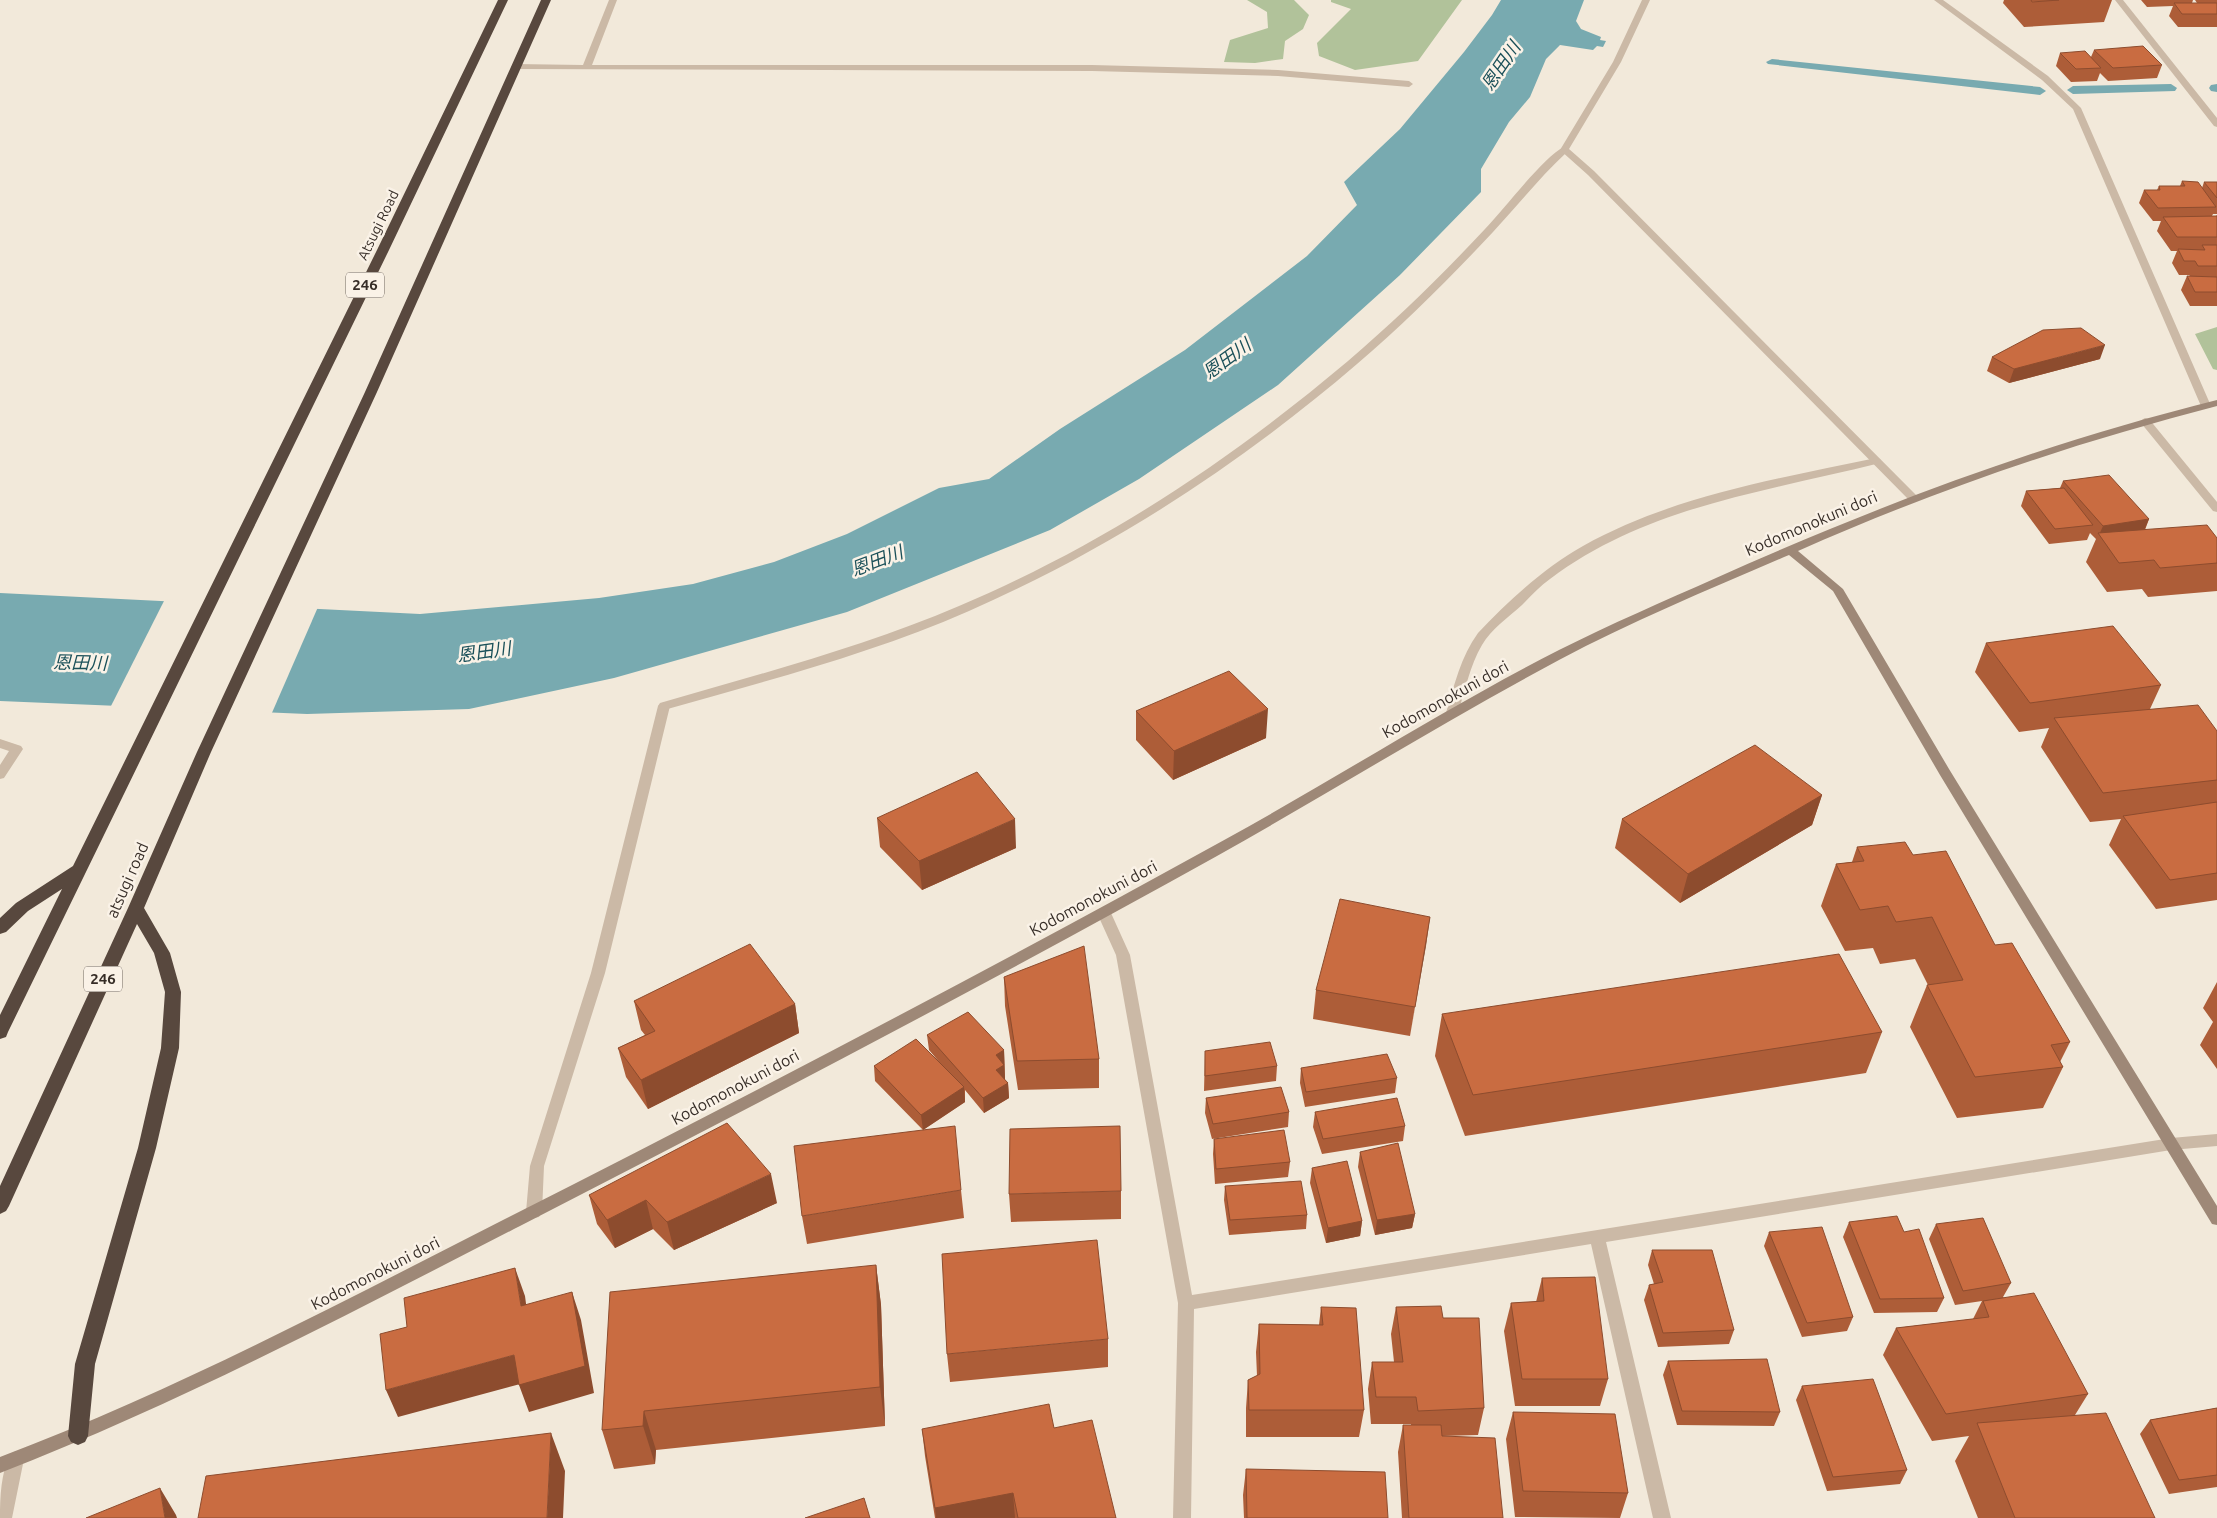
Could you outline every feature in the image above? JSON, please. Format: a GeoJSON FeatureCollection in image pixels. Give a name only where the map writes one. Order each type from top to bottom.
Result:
{"type":"FeatureCollection","features":[{"type":"Feature","properties":{"kind":"highway","name":"Atsugi Road"},"geometry":{"type":"LineString","coordinates":[[79,870],[383,250],[503,0]]}},
{"type":"Feature","properties":{"kind":"highway","name":"246"},"geometry":{"type":"LineString","coordinates":[[514,67],[546,0]]}},
{"type":"Feature","properties":{"kind":"highway","name":"atsugi road"},"geometry":{"type":"LineString","coordinates":[[0,1206],[136,908],[204,752],[371,392],[514,67]]}},
{"type":"Feature","properties":{"kind":"highway","name":"246"},"geometry":{"type":"LineString","coordinates":[[0,1032],[79,870]]}},
{"type":"Feature","properties":{"kind":"highway"},"geometry":{"type":"LineString","coordinates":[[0,928],[22,907],[79,870]]}},
{"type":"Feature","properties":{"kind":"highway"},"geometry":{"type":"LineString","coordinates":[[78,1436],[85,1364],[147,1148],[170,1048],[173,992],[162,953],[136,908]]}},
{"type":"Feature","properties":{"kind":"main road","name":"Kodomonokuni dori"},"geometry":{"type":"LineString","coordinates":[[8,1462],[78,1436],[165,1398],[534,1212],[1104,913],[1282,814],[1452,713],[1563,653],[1680,598],[1914,499],[2013,461],[2145,421],[2211,404]]}},
{"type":"Feature","properties":{"kind":"main road"},"geometry":{"type":"LineString","coordinates":[[1790,550],[1837,589],[1944,772],[2217,1219]]}},
{"type":"Feature","properties":{"kind":"street"},"geometry":{"type":"LineString","coordinates":[[587,66],[613,0]]}},
{"type":"Feature","properties":{"kind":"street"},"geometry":{"type":"LineString","coordinates":[[534,1212],[537,1166],[598,973],[664,706],[888,637],[964,609],[1098,544],[1169,501],[1268,433],[1400,320],[1457,265],[1564,150],[1617,62],[1646,0]]}},
{"type":"Feature","properties":{"kind":"street"},"geometry":{"type":"LineString","coordinates":[[1938,0],[2045,78],[2077,108],[2211,404]]}},
{"type":"Feature","properties":{"kind":"street"},"geometry":{"type":"LineString","coordinates":[[2119,0],[2217,124]]}},
{"type":"Feature","properties":{"kind":"street"},"geometry":{"type":"LineString","coordinates":[[514,67],[1092,68],[1278,73],[1408,84]]}},
{"type":"Feature","properties":{"kind":"street"},"geometry":{"type":"LineString","coordinates":[[1564,150],[1591,173],[1914,499]]}},
{"type":"Feature","properties":{"kind":"street"},"geometry":{"type":"LineString","coordinates":[[2145,421],[2217,508]]}},
{"type":"Feature","properties":{"kind":"street"},"geometry":{"type":"LineString","coordinates":[[1452,713],[1477,644],[1520,597],[1570,560],[1623,530],[1662,513],[1705,500],[1876,461]]}},
{"type":"Feature","properties":{"kind":"street"},"geometry":{"type":"LineString","coordinates":[[0,743],[17,749],[0,776]]}},
{"type":"Feature","properties":{"kind":"street"},"geometry":{"type":"LineString","coordinates":[[1104,913],[1123,955],[1186,1303],[1182,1518]]}},
{"type":"Feature","properties":{"kind":"street"},"geometry":{"type":"LineString","coordinates":[[1186,1303],[2172,1144],[2217,1140]]}},
{"type":"Feature","properties":{"kind":"street"},"geometry":{"type":"LineString","coordinates":[[1597,1236],[1662,1518]]}},
{"type":"Feature","properties":{"kind":"street"},"geometry":{"type":"LineString","coordinates":[[3,1518],[8,1462]]}},
{"type":"Feature","properties":{"kind":"green space"},"geometry":{"type":"Polygon","coordinates":[[[1247,0],[1294,0],[1309,15],[1303,29],[1285,41],[1283,59],[1255,63],[1224,62],[1230,40],[1268,28],[1267,12],[1247,0]]]}},
{"type":"Feature","properties":{"kind":"green space"},"geometry":{"type":"Polygon","coordinates":[[[1331,0],[1462,0],[1418,61],[1355,70],[1319,56],[1317,43],[1351,9],[1331,2],[1331,0]]]}},
{"type":"Feature","properties":{"kind":"green space"},"geometry":{"type":"Polygon","coordinates":[[[2217,327],[2217,370],[2213,369],[2195,334],[2217,327]]]}},
{"type":"Feature","properties":{"kind":"water","name":"恩田川"},"geometry":{"type":"Polygon","coordinates":[[[1501,0],[1584,0],[1576,21],[1581,29],[1601,37],[1600,40],[1606,41],[1603,47],[1597,46],[1593,50],[1560,45],[1546,59],[1530,97],[1509,122],[1481,169],[1481,192],[1400,275],[1278,385],[1139,479],[1050,530],[847,612],[614,678],[469,709],[307,714],[0,701],[0,593],[420,614],[599,598],[693,584],[774,562],[847,534],[939,488],[989,479],[1060,429],[1185,350],[1307,256],[1357,205],[1344,182],[1400,129],[1464,52],[1501,0]]]}},
{"type":"Feature","properties":{"kind":"pier"},"geometry":{"type":"Polygon","coordinates":[[[165,599],[318,607],[271,715],[110,708],[165,599]]]}},
{"type":"Feature","properties":{"kind":"building"},"geometry":{"type":"Polygon","coordinates":[[[2031,0],[2059,0],[2032,2],[2031,0]]]}},
{"type":"Feature","properties":{"kind":"building"},"geometry":{"type":"Polygon","coordinates":[[[2174,3],[2217,3],[2217,14],[2182,14],[2174,3]]]}},
{"type":"Feature","properties":{"kind":"building"},"geometry":{"type":"Polygon","coordinates":[[[2143,46],[2162,65],[2113,68],[2094,50],[2143,46]]]}},
{"type":"Feature","properties":{"kind":"building"},"geometry":{"type":"Polygon","coordinates":[[[2085,51],[2101,68],[2076,69],[2060,53],[2085,51]]]}},
{"type":"Feature","properties":{"kind":"building"},"geometry":{"type":"Polygon","coordinates":[[[2182,181],[2198,182],[2216,207],[2158,208],[2144,190],[2160,190],[2159,186],[2185,186],[2182,181]]]}},
{"type":"Feature","properties":{"kind":"building"},"geometry":{"type":"Polygon","coordinates":[[[2204,182],[2217,182],[2217,198],[2204,182]]]}},
{"type":"Feature","properties":{"kind":"building"},"geometry":{"type":"Polygon","coordinates":[[[2217,216],[2217,237],[2177,237],[2163,217],[2217,216]]]}},
{"type":"Feature","properties":{"kind":"building"},"geometry":{"type":"Polygon","coordinates":[[[2202,245],[2217,245],[2217,266],[2198,266],[2195,261],[2184,261],[2178,249],[2205,250],[2202,245]]]}},
{"type":"Feature","properties":{"kind":"building"},"geometry":{"type":"Polygon","coordinates":[[[2187,276],[2217,277],[2217,292],[2195,292],[2187,276]]]}},
{"type":"Feature","properties":{"kind":"building"},"geometry":{"type":"Polygon","coordinates":[[[2081,328],[2105,345],[2014,369],[1992,357],[2043,330],[2081,328]]]}},
{"type":"Feature","properties":{"kind":"building"},"geometry":{"type":"Polygon","coordinates":[[[2109,475],[2149,519],[2103,526],[2063,481],[2109,475]]]}},
{"type":"Feature","properties":{"kind":"building"},"geometry":{"type":"Polygon","coordinates":[[[2064,488],[2093,525],[2055,529],[2026,491],[2064,488]]]}},
{"type":"Feature","properties":{"kind":"building"},"geometry":{"type":"Polygon","coordinates":[[[2207,525],[2217,538],[2217,563],[2160,568],[2154,560],[2119,563],[2098,533],[2207,525]]]}},
{"type":"Feature","properties":{"kind":"building"},"geometry":{"type":"Polygon","coordinates":[[[2113,626],[2161,685],[2030,703],[1986,643],[2113,626]]]}},
{"type":"Feature","properties":{"kind":"building"},"geometry":{"type":"Polygon","coordinates":[[[1229,671],[1268,709],[1174,751],[1136,711],[1229,671]]]}},
{"type":"Feature","properties":{"kind":"building"},"geometry":{"type":"Polygon","coordinates":[[[2198,705],[2217,731],[2217,780],[2103,793],[2054,718],[2198,705]]]}},
{"type":"Feature","properties":{"kind":"building"},"geometry":{"type":"Polygon","coordinates":[[[1755,745],[1822,795],[1688,874],[1622,819],[1755,745]]]}},
{"type":"Feature","properties":{"kind":"building"},"geometry":{"type":"Polygon","coordinates":[[[977,772],[1015,819],[919,861],[877,818],[977,772]]]}},
{"type":"Feature","properties":{"kind":"building"},"geometry":{"type":"Polygon","coordinates":[[[2217,802],[2217,873],[2170,880],[2123,816],[2217,802]]]}},
{"type":"Feature","properties":{"kind":"building"},"geometry":{"type":"Polygon","coordinates":[[[1905,842],[1913,855],[1946,851],[1995,945],[2012,943],[2070,1042],[2051,1045],[2063,1067],[1975,1077],[1927,985],[1963,980],[1932,917],[1896,922],[1888,906],[1860,910],[1836,864],[1864,861],[1857,847],[1905,842]]]}},
{"type":"Feature","properties":{"kind":"building"},"geometry":{"type":"Polygon","coordinates":[[[1340,899],[1430,917],[1415,1007],[1316,990],[1340,899]]]}},
{"type":"Feature","properties":{"kind":"building"},"geometry":{"type":"Polygon","coordinates":[[[750,944],[795,1004],[641,1080],[618,1048],[655,1031],[634,1001],[750,944]]]}},
{"type":"Feature","properties":{"kind":"building"},"geometry":{"type":"Polygon","coordinates":[[[1084,946],[1099,1059],[1017,1061],[1004,977],[1084,946]]]}},
{"type":"Feature","properties":{"kind":"building"},"geometry":{"type":"Polygon","coordinates":[[[1839,954],[1882,1032],[1473,1095],[1442,1014],[1839,954]]]}},
{"type":"Feature","properties":{"kind":"building"},"geometry":{"type":"Polygon","coordinates":[[[968,1012],[1004,1050],[996,1055],[1004,1065],[996,1070],[1008,1083],[983,1098],[927,1035],[968,1012]]]}},
{"type":"Feature","properties":{"kind":"building"},"geometry":{"type":"Polygon","coordinates":[[[916,1039],[964,1087],[921,1115],[874,1066],[916,1039]]]}},
{"type":"Feature","properties":{"kind":"building"},"geometry":{"type":"Polygon","coordinates":[[[1270,1042],[1277,1066],[1205,1076],[1205,1051],[1270,1042]]]}},
{"type":"Feature","properties":{"kind":"building"},"geometry":{"type":"Polygon","coordinates":[[[1387,1054],[1397,1078],[1306,1092],[1301,1068],[1387,1054]]]}},
{"type":"Feature","properties":{"kind":"building"},"geometry":{"type":"Polygon","coordinates":[[[1281,1087],[1289,1112],[1213,1124],[1206,1098],[1281,1087]]]}},
{"type":"Feature","properties":{"kind":"building"},"geometry":{"type":"Polygon","coordinates":[[[1397,1098],[1405,1126],[1323,1139],[1315,1112],[1397,1098]]]}},
{"type":"Feature","properties":{"kind":"building"},"geometry":{"type":"Polygon","coordinates":[[[727,1123],[771,1174],[667,1222],[646,1200],[607,1220],[589,1195],[727,1123]]]}},
{"type":"Feature","properties":{"kind":"building"},"geometry":{"type":"Polygon","coordinates":[[[955,1126],[961,1190],[802,1216],[794,1146],[955,1126]]]}},
{"type":"Feature","properties":{"kind":"building"},"geometry":{"type":"Polygon","coordinates":[[[1120,1126],[1121,1191],[1009,1194],[1010,1129],[1120,1126]]]}},
{"type":"Feature","properties":{"kind":"building"},"geometry":{"type":"Polygon","coordinates":[[[1284,1130],[1290,1162],[1216,1169],[1214,1139],[1284,1130]]]}},
{"type":"Feature","properties":{"kind":"building"},"geometry":{"type":"Polygon","coordinates":[[[1398,1143],[1415,1214],[1377,1220],[1360,1152],[1398,1143]]]}},
{"type":"Feature","properties":{"kind":"building"},"geometry":{"type":"Polygon","coordinates":[[[1347,1161],[1362,1221],[1328,1228],[1312,1168],[1347,1161]]]}},
{"type":"Feature","properties":{"kind":"building"},"geometry":{"type":"Polygon","coordinates":[[[1301,1181],[1307,1215],[1230,1220],[1225,1186],[1301,1181]]]}},
{"type":"Feature","properties":{"kind":"building"},"geometry":{"type":"Polygon","coordinates":[[[1897,1216],[1904,1232],[1919,1229],[1944,1298],[1880,1299],[1849,1222],[1897,1216]]]}},
{"type":"Feature","properties":{"kind":"building"},"geometry":{"type":"Polygon","coordinates":[[[1983,1218],[2011,1283],[1963,1291],[1936,1224],[1983,1218]]]}},
{"type":"Feature","properties":{"kind":"building"},"geometry":{"type":"Polygon","coordinates":[[[1822,1227],[1853,1317],[1807,1323],[1769,1232],[1822,1227]]]}},
{"type":"Feature","properties":{"kind":"building"},"geometry":{"type":"Polygon","coordinates":[[[1097,1240],[1108,1339],[947,1354],[942,1254],[1097,1240]]]}},
{"type":"Feature","properties":{"kind":"building"},"geometry":{"type":"Polygon","coordinates":[[[1652,1250],[1712,1250],[1734,1330],[1663,1333],[1649,1285],[1663,1282],[1652,1250]]]}},
{"type":"Feature","properties":{"kind":"building"},"geometry":{"type":"Polygon","coordinates":[[[876,1265],[880,1387],[644,1411],[643,1426],[602,1430],[610,1292],[876,1265]]]}},
{"type":"Feature","properties":{"kind":"building"},"geometry":{"type":"Polygon","coordinates":[[[515,1268],[521,1306],[572,1292],[585,1366],[519,1385],[514,1355],[386,1390],[380,1334],[407,1327],[404,1298],[515,1268]]]}},
{"type":"Feature","properties":{"kind":"building"},"geometry":{"type":"Polygon","coordinates":[[[1595,1277],[1608,1379],[1522,1379],[1511,1303],[1544,1301],[1542,1278],[1595,1277]]]}},
{"type":"Feature","properties":{"kind":"building"},"geometry":{"type":"Polygon","coordinates":[[[2034,1293],[2088,1394],[1946,1414],[1896,1328],[1989,1317],[1983,1301],[2034,1293]]]}},
{"type":"Feature","properties":{"kind":"building"},"geometry":{"type":"Polygon","coordinates":[[[1441,1306],[1443,1318],[1479,1318],[1484,1408],[1418,1411],[1416,1397],[1376,1397],[1372,1362],[1403,1362],[1396,1307],[1441,1306]]]}},
{"type":"Feature","properties":{"kind":"building"},"geometry":{"type":"Polygon","coordinates":[[[1321,1307],[1356,1308],[1364,1410],[1249,1410],[1248,1380],[1260,1374],[1259,1324],[1323,1325],[1321,1307]]]}},
{"type":"Feature","properties":{"kind":"building"},"geometry":{"type":"Polygon","coordinates":[[[1767,1359],[1780,1412],[1682,1411],[1668,1361],[1767,1359]]]}},
{"type":"Feature","properties":{"kind":"building"},"geometry":{"type":"Polygon","coordinates":[[[1873,1379],[1907,1470],[1833,1477],[1802,1386],[1873,1379]]]}},
{"type":"Feature","properties":{"kind":"building"},"geometry":{"type":"Polygon","coordinates":[[[1049,1404],[1054,1428],[1092,1420],[1116,1518],[1018,1518],[1013,1493],[935,1508],[922,1429],[1049,1404]]]}},
{"type":"Feature","properties":{"kind":"building"},"geometry":{"type":"Polygon","coordinates":[[[2217,1408],[2217,1475],[2179,1480],[2150,1420],[2217,1408]]]}},
{"type":"Feature","properties":{"kind":"building"},"geometry":{"type":"Polygon","coordinates":[[[1513,1412],[1615,1414],[1628,1493],[1523,1491],[1513,1412]]]}},
{"type":"Feature","properties":{"kind":"building"},"geometry":{"type":"Polygon","coordinates":[[[2106,1413],[2155,1518],[2015,1518],[1977,1423],[2106,1413]]]}},
{"type":"Feature","properties":{"kind":"building"},"geometry":{"type":"Polygon","coordinates":[[[1403,1425],[1441,1425],[1442,1436],[1495,1438],[1503,1518],[1409,1518],[1403,1425]]]}},
{"type":"Feature","properties":{"kind":"building"},"geometry":{"type":"Polygon","coordinates":[[[551,1433],[547,1518],[198,1518],[206,1476],[551,1433]]]}},
{"type":"Feature","properties":{"kind":"building"},"geometry":{"type":"Polygon","coordinates":[[[1246,1469],[1385,1472],[1388,1518],[1247,1518],[1246,1469]]]}},
{"type":"Feature","properties":{"kind":"building"},"geometry":{"type":"Polygon","coordinates":[[[160,1488],[165,1518],[86,1518],[160,1488]]]}},
{"type":"Feature","properties":{"kind":"building"},"geometry":{"type":"Polygon","coordinates":[[[864,1498],[870,1518],[805,1518],[864,1498]]]}},
{"type":"Feature","properties":{"kind":"waterway"},"geometry":{"type":"LineString","coordinates":[[1772,62],[2040,91]]}},
{"type":"Feature","properties":{"kind":"waterway"},"geometry":{"type":"LineString","coordinates":[[2073,90],[2171,88]]}}]}
